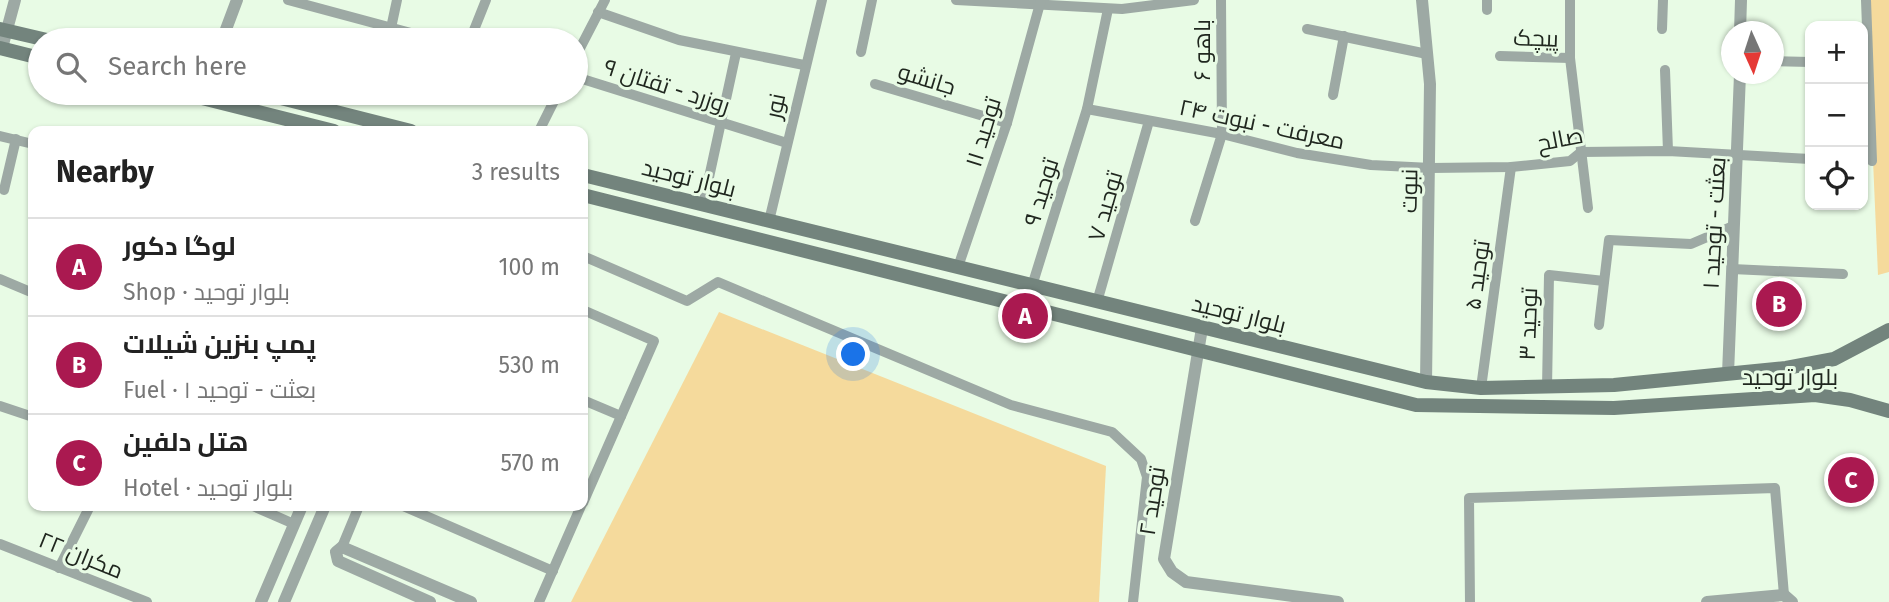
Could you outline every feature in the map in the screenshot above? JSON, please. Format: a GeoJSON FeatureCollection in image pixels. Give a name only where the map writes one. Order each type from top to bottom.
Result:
{"type":"FeatureCollection","features":[{"type":"Feature","properties":{"kind":"main road"},"geometry":{"type":"LineString","coordinates":[[3,30],[28,36]]}},
{"type":"Feature","properties":{"kind":"main road"},"geometry":{"type":"LineString","coordinates":[[1,48],[28,55]]}},
{"type":"Feature","properties":{"kind":"main road"},"geometry":{"type":"LineString","coordinates":[[229,105],[314,126]]}},
{"type":"Feature","properties":{"kind":"main road"},"geometry":{"type":"LineString","coordinates":[[308,105],[391,126]]}},
{"type":"Feature","properties":{"kind":"main road","name":"بلوار توحید"},"geometry":{"type":"LineString","coordinates":[[588,176],[1426,382],[1481,388],[1547,388],[1728,374],[1834,359],[1889,330]]}},
{"type":"Feature","properties":{"kind":"main road","name":"بلوار توحید"},"geometry":{"type":"LineString","coordinates":[[588,196],[1416,405],[1614,408],[1815,395],[1850,400],[1889,411]]}},
{"type":"Feature","properties":{"kind":"street"},"geometry":{"type":"LineString","coordinates":[[1,48],[3,30],[15,0]]}},
{"type":"Feature","properties":{"kind":"street"},"geometry":{"type":"LineString","coordinates":[[226,28],[237,0]]}},
{"type":"Feature","properties":{"kind":"street"},"geometry":{"type":"LineString","coordinates":[[288,0],[329,5],[391,28],[397,0]]}},
{"type":"Feature","properties":{"kind":"street"},"geometry":{"type":"LineString","coordinates":[[475,28],[486,0]]}},
{"type":"Feature","properties":{"kind":"street"},"geometry":{"type":"LineString","coordinates":[[588,32],[605,0]]}},
{"type":"Feature","properties":{"kind":"street","name":"نور"},"geometry":{"type":"LineString","coordinates":[[769,221],[804,65],[822,0]]}},
{"type":"Feature","properties":{"kind":"street"},"geometry":{"type":"LineString","coordinates":[[861,52],[872,0]]}},
{"type":"Feature","properties":{"kind":"street"},"geometry":{"type":"LineString","coordinates":[[956,0],[1108,9],[1194,0]]}},
{"type":"Feature","properties":{"kind":"street","name":"باهو ۶"},"geometry":{"type":"LineString","coordinates":[[1195,221],[1222,134],[1221,0]]}},
{"type":"Feature","properties":{"kind":"street","name":"نبوت"},"geometry":{"type":"LineString","coordinates":[[1422,0],[1427,54],[1431,168],[1426,382]]}},
{"type":"Feature","properties":{"kind":"street"},"geometry":{"type":"LineString","coordinates":[[1570,0],[1570,58],[1588,208]]}},
{"type":"Feature","properties":{"kind":"street"},"geometry":{"type":"LineString","coordinates":[[1662,29],[1663,0]]}},
{"type":"Feature","properties":{"kind":"street"},"geometry":{"type":"LineString","coordinates":[[1740,21],[1741,0]]}},
{"type":"Feature","properties":{"kind":"street"},"geometry":{"type":"LineString","coordinates":[[1866,0],[1872,161]]}},
{"type":"Feature","properties":{"kind":"street","name":"توحید ۱۱"},"geometry":{"type":"LineString","coordinates":[[958,267],[1007,123],[1040,3]]}},
{"type":"Feature","properties":{"kind":"street","name":"توحید ۹"},"geometry":{"type":"LineString","coordinates":[[1032,286],[1087,109],[1108,9]]}},
{"type":"Feature","properties":{"kind":"street"},"geometry":{"type":"LineString","coordinates":[[598,12],[655,34],[804,65]]}},
{"type":"Feature","properties":{"kind":"street"},"geometry":{"type":"LineString","coordinates":[[1307,29],[1427,54]]}},
{"type":"Feature","properties":{"kind":"street"},"geometry":{"type":"LineString","coordinates":[[1333,95],[1344,36]]}},
{"type":"Feature","properties":{"kind":"street"},"geometry":{"type":"LineString","coordinates":[[703,205],[736,52]]}},
{"type":"Feature","properties":{"kind":"street","name":"پیچک"},"geometry":{"type":"LineString","coordinates":[[1500,56],[1570,58]]}},
{"type":"Feature","properties":{"kind":"street"},"geometry":{"type":"LineString","coordinates":[[1784,61],[1805,61]]}},
{"type":"Feature","properties":{"kind":"street"},"geometry":{"type":"LineString","coordinates":[[1665,70],[1668,150]]}},
{"type":"Feature","properties":{"kind":"street","name":"روزرد - تفتان ۹"},"geometry":{"type":"LineString","coordinates":[[588,81],[787,143]]}},
{"type":"Feature","properties":{"kind":"street","name":"جانشو"},"geometry":{"type":"LineString","coordinates":[[875,83],[1007,123]]}},
{"type":"Feature","properties":{"kind":"street","name":"بعثت - توحید ۱"},"geometry":{"type":"LineString","coordinates":[[1728,374],[1740,84]]}},
{"type":"Feature","properties":{"kind":"street"},"geometry":{"type":"LineString","coordinates":[[542,126],[552,105]]}},
{"type":"Feature","properties":{"kind":"street","name":"معرفت - نبوت ۲۴"},"geometry":{"type":"LineString","coordinates":[[1087,109],[1222,134],[1297,153],[1371,165],[1431,168]]}},
{"type":"Feature","properties":{"kind":"street","name":"توحید ۷"},"geometry":{"type":"LineString","coordinates":[[1097,302],[1149,121]]}},
{"type":"Feature","properties":{"kind":"street"},"geometry":{"type":"LineString","coordinates":[[0,136],[28,143]]}},
{"type":"Feature","properties":{"kind":"street"},"geometry":{"type":"LineString","coordinates":[[4,190],[16,139]]}},
{"type":"Feature","properties":{"kind":"street","name":"صالح"},"geometry":{"type":"LineString","coordinates":[[1431,168],[1511,167],[1570,161],[1581,152],[1668,150],[1805,159]]}},
{"type":"Feature","properties":{"kind":"street","name":"توحید ۵"},"geometry":{"type":"LineString","coordinates":[[1481,388],[1511,167]]}},
{"type":"Feature","properties":{"kind":"street"},"geometry":{"type":"LineString","coordinates":[[1599,326],[1609,240],[1691,243],[1733,226]]}},
{"type":"Feature","properties":{"kind":"street"},"geometry":{"type":"LineString","coordinates":[[588,258],[687,301],[718,282],[1011,405],[1112,432],[1141,459],[1147,477],[1133,602]]}},
{"type":"Feature","properties":{"kind":"street"},"geometry":{"type":"LineString","coordinates":[[1732,269],[1843,274]]}},
{"type":"Feature","properties":{"kind":"street","name":"توحید ۳"},"geometry":{"type":"LineString","coordinates":[[1547,388],[1549,275],[1604,281]]}},
{"type":"Feature","properties":{"kind":"street"},"geometry":{"type":"LineString","coordinates":[[0,279],[28,291]]}},
{"type":"Feature","properties":{"kind":"street"},"geometry":{"type":"LineString","coordinates":[[588,312],[654,341],[588,487]]}},
{"type":"Feature","properties":{"kind":"street"},"geometry":{"type":"LineString","coordinates":[[1198,350],[1202,328]]}},
{"type":"Feature","properties":{"kind":"street","name":"توحید ۲"},"geometry":{"type":"LineString","coordinates":[[1198,350],[1164,559],[1172,572],[1186,582],[1338,602]]}},
{"type":"Feature","properties":{"kind":"street"},"geometry":{"type":"LineString","coordinates":[[588,402],[621,416]]}},
{"type":"Feature","properties":{"kind":"street"},"geometry":{"type":"LineString","coordinates":[[0,406],[28,415]]}},
{"type":"Feature","properties":{"kind":"street"},"geometry":{"type":"LineString","coordinates":[[1470,602],[1469,498],[1774,488],[1788,599],[1707,602]]}},
{"type":"Feature","properties":{"kind":"street"},"geometry":{"type":"LineString","coordinates":[[60,568],[88,511]]}},
{"type":"Feature","properties":{"kind":"street"},"geometry":{"type":"LineString","coordinates":[[264,511],[294,524]]}},
{"type":"Feature","properties":{"kind":"street"},"geometry":{"type":"LineString","coordinates":[[261,602],[300,511]]}},
{"type":"Feature","properties":{"kind":"street"},"geometry":{"type":"LineString","coordinates":[[284,602],[323,511]]}},
{"type":"Feature","properties":{"kind":"street"},"geometry":{"type":"LineString","coordinates":[[357,511],[342,547],[337,552],[338,561],[430,602]]}},
{"type":"Feature","properties":{"kind":"street"},"geometry":{"type":"LineString","coordinates":[[415,511],[553,571]]}},
{"type":"Feature","properties":{"kind":"street"},"geometry":{"type":"LineString","coordinates":[[539,602],[578,511]]}},
{"type":"Feature","properties":{"kind":"street","name":"مکران ۲۲"},"geometry":{"type":"LineString","coordinates":[[0,544],[147,602]]}},
{"type":"Feature","properties":{"kind":"street"},"geometry":{"type":"LineString","coordinates":[[342,547],[471,602]]}},
{"type":"Feature","properties":{"kind":"shaded area"},"geometry":{"type":"Polygon","coordinates":[[[1866,0],[1889,0],[1889,272],[1878,275],[1868,21],[1866,0]]]}},
{"type":"Feature","properties":{"kind":"shaded area"},"geometry":{"type":"Polygon","coordinates":[[[719,312],[1106,466],[1099,602],[571,602],[719,312]]]}},
{"type":"Feature","properties":{"kind":"place","name":"پمپ بنزین شیلات"},"geometry":{"type":"Point","coordinates":[1779,304]}},
{"type":"Feature","properties":{"kind":"place","name":"لوگا دکور"},"geometry":{"type":"Point","coordinates":[1025,316]}},
{"type":"Feature","properties":{"kind":"place","name":"هتل دلفین"},"geometry":{"type":"Point","coordinates":[1851,480]}}]}
